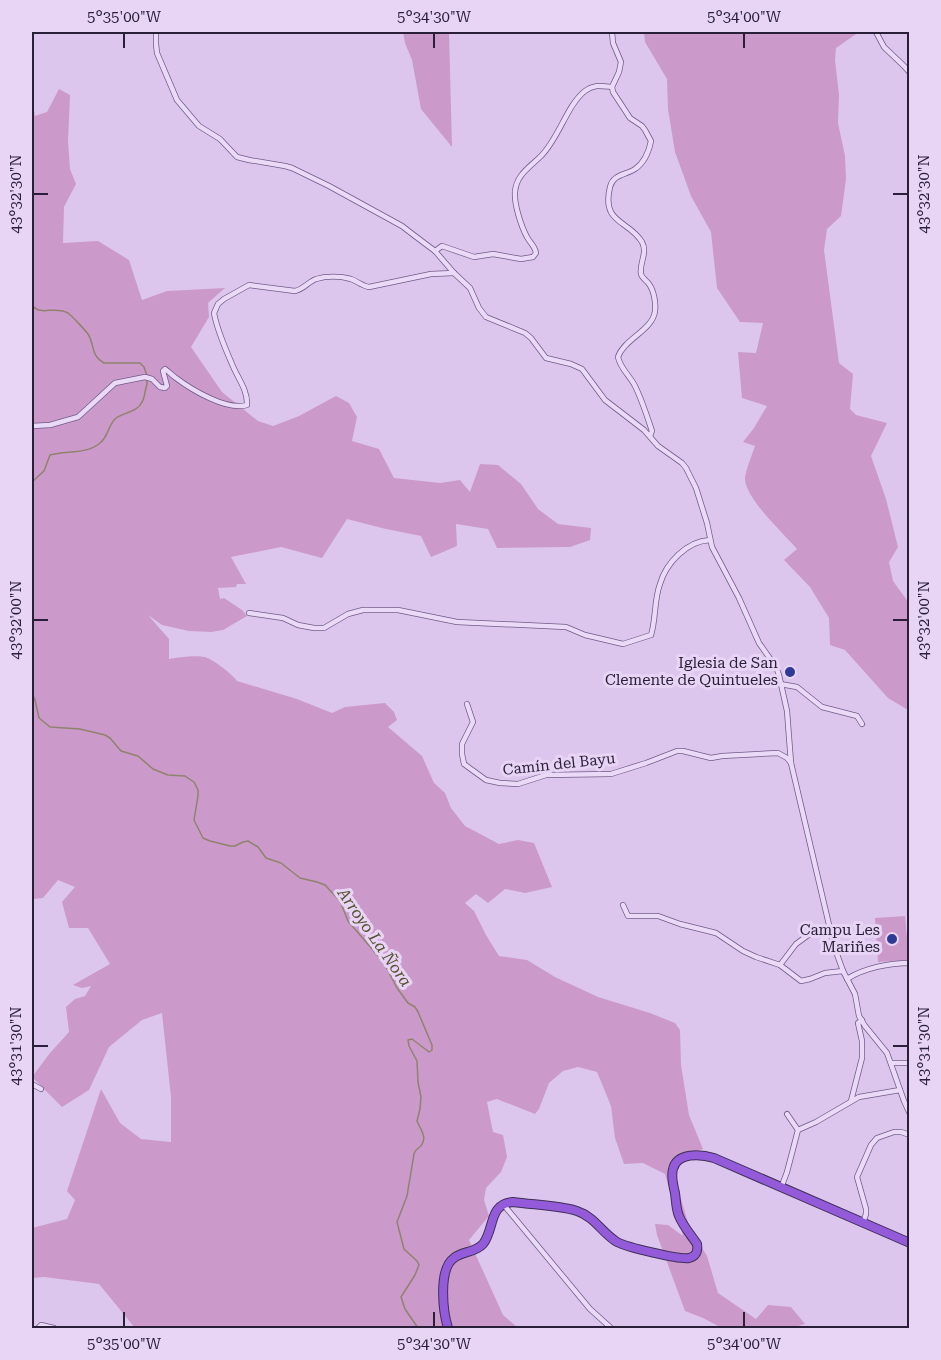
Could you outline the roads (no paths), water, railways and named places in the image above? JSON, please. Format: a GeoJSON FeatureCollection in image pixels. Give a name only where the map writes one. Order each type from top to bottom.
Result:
{"type":"FeatureCollection","features":[{"type":"Feature","properties":{"kind":"highway"},"geometry":{"type":"LineString","coordinates":[[448,1329],[443,1286],[445,1270],[454,1258],[483,1244],[498,1208],[503,1204],[513,1202],[579,1212],[622,1244],[681,1258],[691,1258],[698,1248],[679,1216],[673,1181],[674,1165],[686,1156],[704,1155],[909,1243]]}},
{"type":"Feature","properties":{"kind":"street"},"geometry":{"type":"LineString","coordinates":[[156,32],[157,53],[177,100],[199,126],[220,139],[237,157],[292,168],[402,226],[435,251],[473,292],[479,308],[486,317],[525,333],[546,358],[572,364],[582,369],[605,400],[644,430],[658,446],[683,464],[690,473],[707,523],[712,547],[739,598],[759,643],[776,667],[787,711],[791,763],[834,946],[855,994],[862,1020],[887,1053],[909,1114]]}},
{"type":"Feature","properties":{"kind":"street"},"geometry":{"type":"LineString","coordinates":[[612,32],[621,62],[612,87],[613,92],[630,118],[642,126],[651,141],[639,165],[617,176],[613,181],[610,186],[609,203],[616,220],[635,235],[645,249],[641,272],[653,295],[655,310],[653,319],[624,347],[618,357],[638,392],[652,431],[650,436]]}},
{"type":"Feature","properties":{"kind":"street"},"geometry":{"type":"LineString","coordinates":[[876,32],[884,47],[909,72]]}},
{"type":"Feature","properties":{"kind":"street"},"geometry":{"type":"LineString","coordinates":[[909,63],[909,72]]}},
{"type":"Feature","properties":{"kind":"street"},"geometry":{"type":"LineString","coordinates":[[435,251],[442,246],[474,257],[493,254],[521,259],[533,257],[536,253],[535,249],[526,235],[516,204],[515,192],[521,174],[543,155],[565,118],[585,91],[593,86],[612,87]]}},
{"type":"Feature","properties":{"kind":"street"},"geometry":{"type":"LineString","coordinates":[[32,426],[50,425],[78,417],[112,384],[147,377],[165,388],[167,382],[163,371],[165,369],[177,379],[216,400],[231,405],[247,405],[244,388],[214,316],[218,304],[249,285],[294,291],[300,290],[315,280],[341,277],[369,287],[431,274],[454,273]]}},
{"type":"Feature","properties":{"kind":"street"},"geometry":{"type":"LineString","coordinates":[[249,613],[283,618],[304,627],[324,628],[356,611],[398,610],[457,622],[566,627],[585,635],[623,644],[651,635],[660,584],[669,565],[688,547],[704,540],[710,540]]}},
{"type":"Feature","properties":{"kind":"street"},"geometry":{"type":"LineString","coordinates":[[780,684],[797,687],[822,707],[857,716],[862,724]]}},
{"type":"Feature","properties":{"kind":"street","name":"Camín del Bayu"},"geometry":{"type":"LineString","coordinates":[[467,704],[472,722],[462,744],[464,764],[483,778],[500,783],[522,783],[546,775],[611,774],[680,750],[711,758],[777,753],[791,763]]}},
{"type":"Feature","properties":{"kind":"street"},"geometry":{"type":"LineString","coordinates":[[622,906],[628,916],[658,915],[680,924],[716,933],[750,954],[780,965],[801,981],[825,973],[843,971]]}},
{"type":"Feature","properties":{"kind":"street"},"geometry":{"type":"LineString","coordinates":[[780,965],[796,945],[811,933],[830,928]]}},
{"type":"Feature","properties":{"kind":"street"},"geometry":{"type":"LineString","coordinates":[[847,979],[872,969],[909,963]]}},
{"type":"Feature","properties":{"kind":"street"},"geometry":{"type":"LineString","coordinates":[[851,1101],[862,1058],[862,1041],[858,1023],[862,1020]]}},
{"type":"Feature","properties":{"kind":"street"},"geometry":{"type":"LineString","coordinates":[[891,1063],[909,1063]]}},
{"type":"Feature","properties":{"kind":"street"},"geometry":{"type":"LineString","coordinates":[[32,1084],[41,1089]]}},
{"type":"Feature","properties":{"kind":"street"},"geometry":{"type":"LineString","coordinates":[[798,1130],[859,1097],[900,1090]]}},
{"type":"Feature","properties":{"kind":"street"},"geometry":{"type":"LineString","coordinates":[[781,1188],[798,1130],[787,1114]]}},
{"type":"Feature","properties":{"kind":"street"},"geometry":{"type":"LineString","coordinates":[[862,1223],[866,1209],[857,1177],[871,1145],[877,1138],[894,1132],[909,1135]]}},
{"type":"Feature","properties":{"kind":"street"},"geometry":{"type":"LineString","coordinates":[[503,1204],[590,1309],[611,1329]]}},
{"type":"Feature","properties":{"kind":"street"},"geometry":{"type":"LineString","coordinates":[[38,1329],[41,1325],[54,1329]]}},
{"type":"Feature","properties":{"kind":"waterway","name":"Arroyo La Ñora"},"geometry":{"type":"LineString","coordinates":[[32,305],[44,311],[58,310],[68,313],[88,334],[100,360],[104,363],[140,363],[147,376]]}},
{"type":"Feature","properties":{"kind":"waterway","name":"Arroyo La Ñora"},"geometry":{"type":"LineString","coordinates":[[32,482],[44,471],[50,455],[82,451],[100,443],[115,419],[140,406],[147,381]]}},
{"type":"Feature","properties":{"kind":"waterway","name":"Arroyo La Ñora"},"geometry":{"type":"LineString","coordinates":[[32,693],[39,718],[50,727],[80,729],[105,735],[121,751],[138,756],[153,769],[168,775],[185,776],[194,782],[198,790],[194,820],[203,838],[230,846],[248,841],[258,847],[266,858],[281,863],[300,878],[325,885],[340,901],[348,921],[384,963],[408,1003],[415,1007],[432,1045],[432,1050],[429,1052],[412,1039],[408,1040],[417,1061],[421,1097],[417,1121],[424,1139],[414,1154],[407,1196],[397,1222],[404,1249],[419,1265],[401,1297],[405,1309],[418,1328]]}},
{"type":"Feature","properties":{"kind":"place","name":"Iglesia de San Clemente de Quintueles"},"geometry":{"type":"Point","coordinates":[790,672]}},
{"type":"Feature","properties":{"kind":"place","name":"Campu Les Mariñes"},"geometry":{"type":"Point","coordinates":[892,939]}}]}
